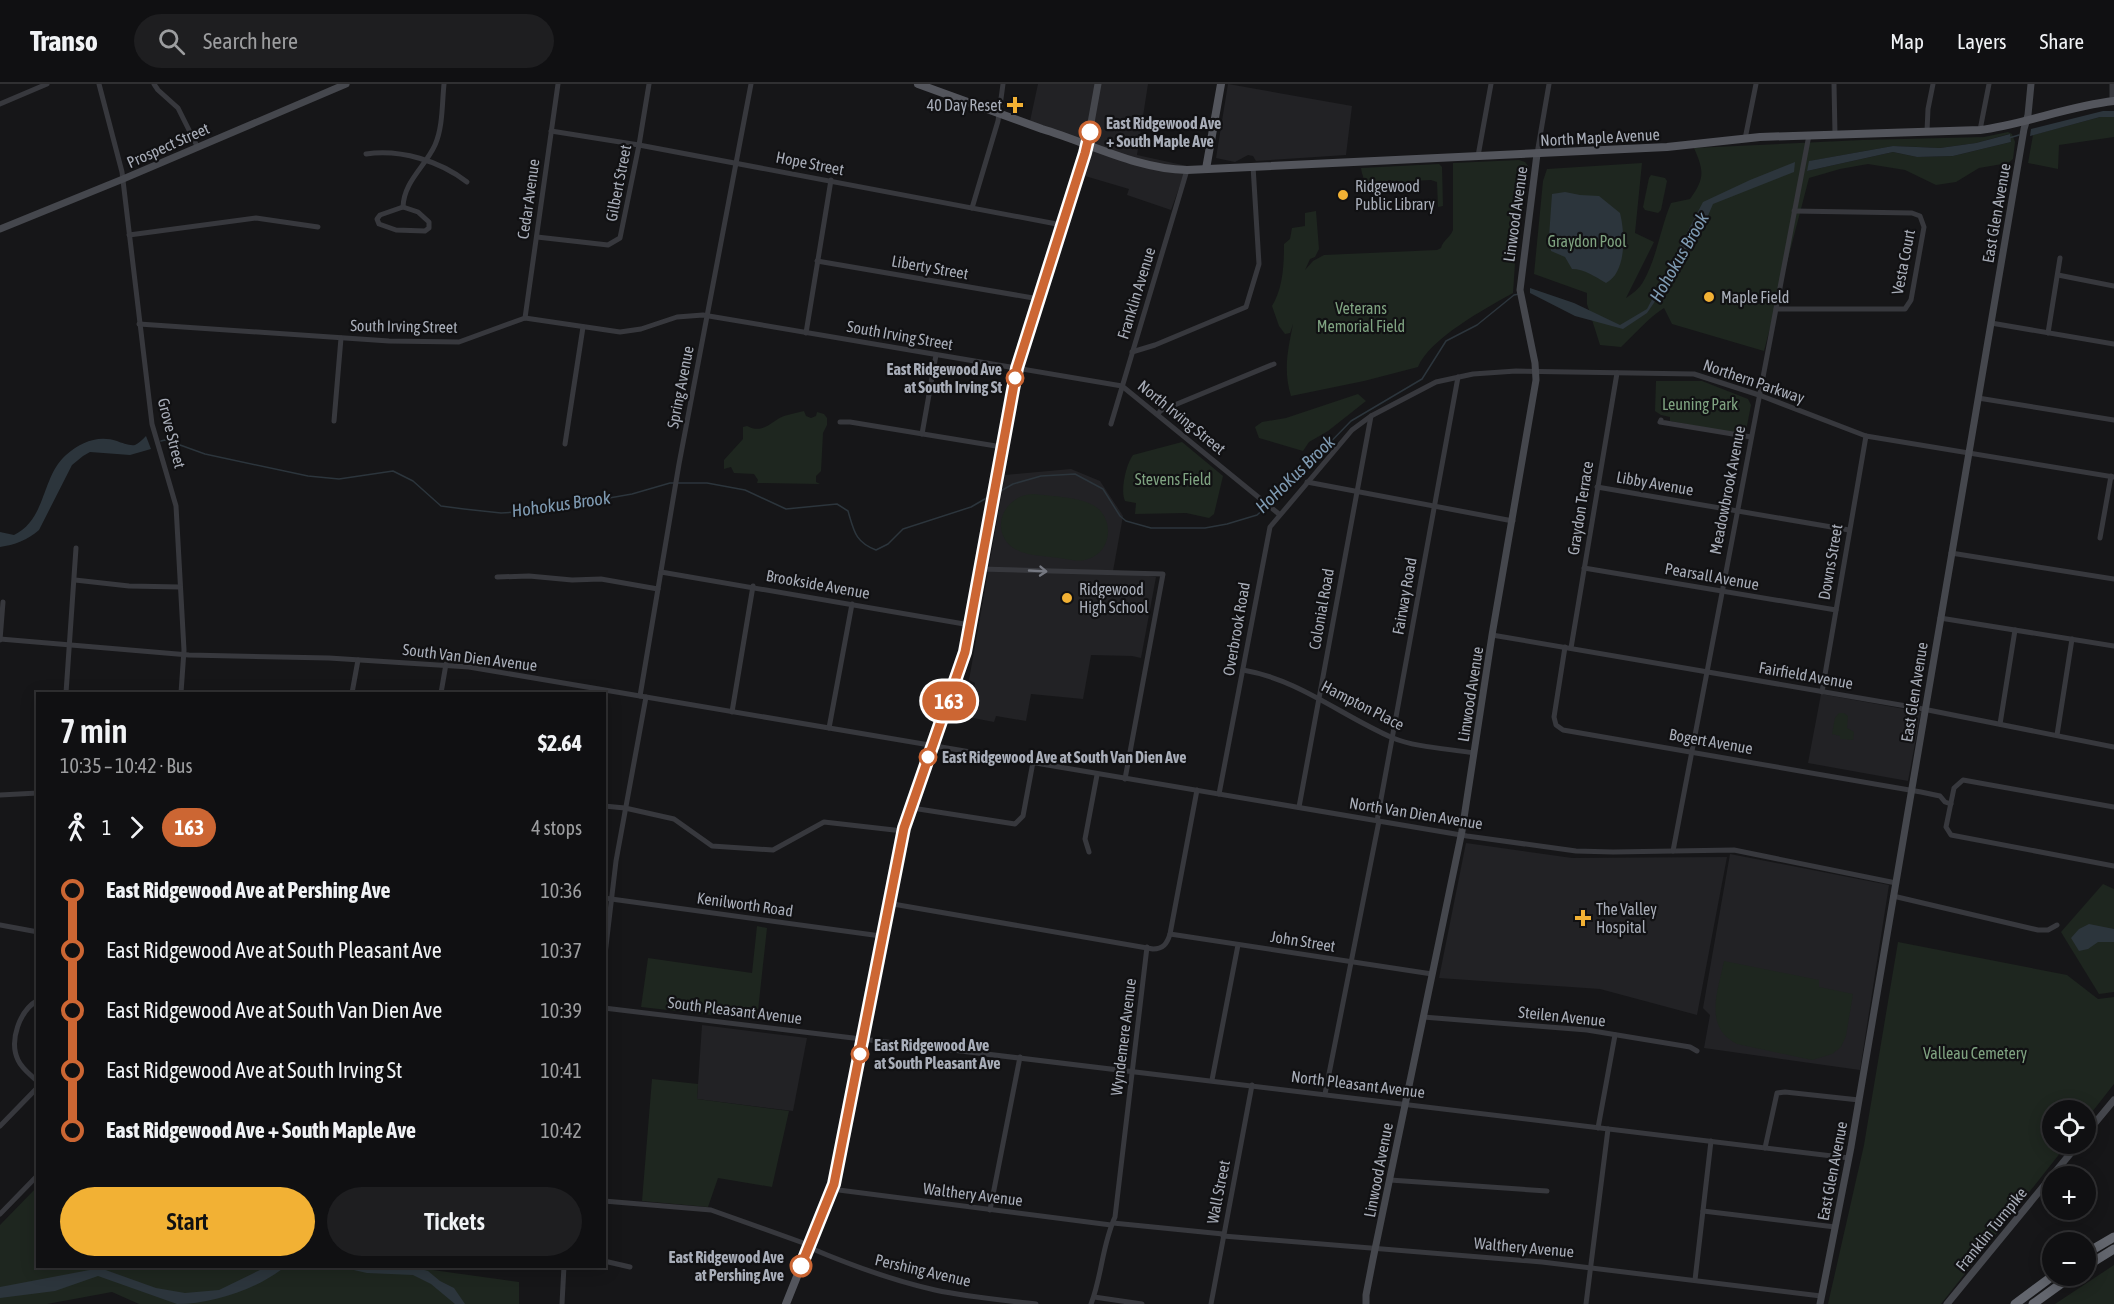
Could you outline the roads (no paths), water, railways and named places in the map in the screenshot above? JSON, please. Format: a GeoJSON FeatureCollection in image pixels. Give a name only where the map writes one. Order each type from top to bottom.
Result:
{"type":"FeatureCollection","features":[{"type":"Feature","properties":{"kind":"highway"},"geometry":{"type":"LineString","coordinates":[[2096,1248],[2114,1237]]}},
{"type":"Feature","properties":{"kind":"highway"},"geometry":{"type":"LineString","coordinates":[[2096,1260],[2114,1249]]}},
{"type":"Feature","properties":{"kind":"highway"},"geometry":{"type":"LineString","coordinates":[[2015,1304],[2042,1284]]}},
{"type":"Feature","properties":{"kind":"highway"},"geometry":{"type":"LineString","coordinates":[[2033,1304],[2058,1286]]}},
{"type":"Feature","properties":{"kind":"main road","name":"North Maple Avenue"},"geometry":{"type":"LineString","coordinates":[[918,84],[935,87],[999,114],[1124,158],[1174,170],[1667,147],[1809,135],[1980,130],[2024,126],[2113,100]]}},
{"type":"Feature","properties":{"kind":"main road"},"geometry":{"type":"LineString","coordinates":[[1206,170],[1221,84]]}},
{"type":"Feature","properties":{"kind":"main road"},"geometry":{"type":"LineString","coordinates":[[786,1304],[831,1189],[903,831],[961,668],[1017,368],[1088,145]]}},
{"type":"Feature","properties":{"kind":"street"},"geometry":{"type":"LineString","coordinates":[[0,104],[47,84]]}},
{"type":"Feature","properties":{"kind":"street","name":"Grove Street"},"geometry":{"type":"LineString","coordinates":[[100,84],[123,179],[152,424],[176,506],[184,655],[181,692]]}},
{"type":"Feature","properties":{"kind":"street"},"geometry":{"type":"LineString","coordinates":[[154,84],[178,108],[197,146]]}},
{"type":"Feature","properties":{"kind":"street","name":"Prospect Street"},"geometry":{"type":"LineString","coordinates":[[0,230],[343,84]]}},
{"type":"Feature","properties":{"kind":"street"},"geometry":{"type":"LineString","coordinates":[[403,207],[408,185],[427,160],[438,137],[444,84]]}},
{"type":"Feature","properties":{"kind":"street","name":"Cedar Avenue"},"geometry":{"type":"LineString","coordinates":[[525,318],[558,84]]}},
{"type":"Feature","properties":{"kind":"street","name":"Gilbert Street"},"geometry":{"type":"LineString","coordinates":[[537,237],[604,245],[616,242],[621,234],[649,84]]}},
{"type":"Feature","properties":{"kind":"street","name":"Spring Avenue"},"geometry":{"type":"LineString","coordinates":[[606,947],[616,861],[658,589],[751,84]]}},
{"type":"Feature","properties":{"kind":"street"},"geometry":{"type":"LineString","coordinates":[[972,208],[999,114],[1003,84]]}},
{"type":"Feature","properties":{"kind":"street"},"geometry":{"type":"LineString","coordinates":[[1088,145],[1098,84]]}},
{"type":"Feature","properties":{"kind":"street"},"geometry":{"type":"LineString","coordinates":[[1478,156],[1491,84]]}},
{"type":"Feature","properties":{"kind":"street","name":"Linwood Avenue"},"geometry":{"type":"LineString","coordinates":[[1366,1304],[1366,1294],[1461,835],[1534,389],[1536,371],[1520,290],[1537,154],[1549,84]]}},
{"type":"Feature","properties":{"kind":"street"},"geometry":{"type":"LineString","coordinates":[[1745,139],[1756,84]]}},
{"type":"Feature","properties":{"kind":"street"},"geometry":{"type":"LineString","coordinates":[[1834,84],[1835,134]]}},
{"type":"Feature","properties":{"kind":"street"},"geometry":{"type":"LineString","coordinates":[[1927,131],[1933,84]]}},
{"type":"Feature","properties":{"kind":"street"},"geometry":{"type":"LineString","coordinates":[[1980,130],[1989,84]]}},
{"type":"Feature","properties":{"kind":"street","name":"East Glen Avenue"},"geometry":{"type":"LineString","coordinates":[[1821,1300],[1849,1158],[2024,126],[2030,102],[2031,84]]}},
{"type":"Feature","properties":{"kind":"street"},"geometry":{"type":"LineString","coordinates":[[2112,84],[2113,100]]}},
{"type":"Feature","properties":{"kind":"street","name":"Hope Street"},"geometry":{"type":"LineString","coordinates":[[551,130],[639,144],[1062,225]]}},
{"type":"Feature","properties":{"kind":"street","name":"Meadowbrook Avenue"},"geometry":{"type":"LineString","coordinates":[[1673,850],[1809,135]]}},
{"type":"Feature","properties":{"kind":"street"},"geometry":{"type":"LineString","coordinates":[[366,154],[389,153],[427,160],[453,172],[467,182]]}},
{"type":"Feature","properties":{"kind":"street"},"geometry":{"type":"LineString","coordinates":[[1132,352],[1155,345],[1246,307],[1259,264],[1253,166]]}},
{"type":"Feature","properties":{"kind":"street","name":"Franklin Avenue"},"geometry":{"type":"LineString","coordinates":[[1111,424],[1187,170]]}},
{"type":"Feature","properties":{"kind":"street"},"geometry":{"type":"LineString","coordinates":[[806,333],[831,180]]}},
{"type":"Feature","properties":{"kind":"street"},"geometry":{"type":"LineString","coordinates":[[403,207],[423,215],[429,222],[429,228],[425,231],[396,230],[379,224],[378,216],[403,207]]}},
{"type":"Feature","properties":{"kind":"street","name":"Vesta Court"},"geometry":{"type":"LineString","coordinates":[[1776,309],[1900,310],[1905,309],[1911,300],[1924,227],[1920,216],[1912,213],[1794,211]]}},
{"type":"Feature","properties":{"kind":"street"},"geometry":{"type":"LineString","coordinates":[[129,235],[256,218],[318,227]]}},
{"type":"Feature","properties":{"kind":"street"},"geometry":{"type":"LineString","coordinates":[[2048,333],[2060,258]]}},
{"type":"Feature","properties":{"kind":"street","name":"Liberty Street"},"geometry":{"type":"LineString","coordinates":[[817,261],[1039,299]]}},
{"type":"Feature","properties":{"kind":"street"},"geometry":{"type":"LineString","coordinates":[[2058,275],[2114,286]]}},
{"type":"Feature","properties":{"kind":"street","name":"South Irving Street"},"geometry":{"type":"LineString","coordinates":[[139,324],[341,338],[459,342],[525,318],[620,332],[676,317],[707,316],[1017,368]]}},
{"type":"Feature","properties":{"kind":"street"},"geometry":{"type":"LineString","coordinates":[[1991,323],[2114,344]]}},
{"type":"Feature","properties":{"kind":"street"},"geometry":{"type":"LineString","coordinates":[[565,444],[583,327]]}},
{"type":"Feature","properties":{"kind":"street"},"geometry":{"type":"LineString","coordinates":[[334,421],[341,338]]}},
{"type":"Feature","properties":{"kind":"street"},"geometry":{"type":"LineString","coordinates":[[922,434],[936,355]]}},
{"type":"Feature","properties":{"kind":"street"},"geometry":{"type":"LineString","coordinates":[[1158,415],[1160,411],[1274,364]]}},
{"type":"Feature","properties":{"kind":"street","name":"North Irving Street"},"geometry":{"type":"LineString","coordinates":[[1017,368],[1122,386],[1279,514]]}},
{"type":"Feature","properties":{"kind":"street","name":"Northern Parkway"},"geometry":{"type":"LineString","coordinates":[[1307,482],[1352,430],[1371,416],[1436,382],[1458,376],[1536,371],[1694,374],[1759,394],[1866,436],[2112,477]]}},
{"type":"Feature","properties":{"kind":"street","name":"Graydon Terrace"},"geometry":{"type":"LineString","coordinates":[[1568,648],[1617,373]]}},
{"type":"Feature","properties":{"kind":"street","name":"Fairway Road"},"geometry":{"type":"LineString","coordinates":[[1325,1094],[1352,962],[1458,376]]}},
{"type":"Feature","properties":{"kind":"street"},"geometry":{"type":"LineString","coordinates":[[1978,398],[2114,420]]}},
{"type":"Feature","properties":{"kind":"street","name":"Colonial Road"},"geometry":{"type":"LineString","coordinates":[[1299,807],[1371,416]]}},
{"type":"Feature","properties":{"kind":"street"},"geometry":{"type":"LineString","coordinates":[[1661,420],[1660,422],[1751,437]]}},
{"type":"Feature","properties":{"kind":"street"},"geometry":{"type":"LineString","coordinates":[[840,422],[1002,447]]}},
{"type":"Feature","properties":{"kind":"street","name":"Downs Street"},"geometry":{"type":"LineString","coordinates":[[1822,692],[1866,436]]}},
{"type":"Feature","properties":{"kind":"street"},"geometry":{"type":"LineString","coordinates":[[2100,538],[2112,477]]}},
{"type":"Feature","properties":{"kind":"street"},"geometry":{"type":"LineString","coordinates":[[1307,482],[1512,521]]}},
{"type":"Feature","properties":{"kind":"street","name":"Overbrook Road"},"geometry":{"type":"LineString","coordinates":[[1219,794],[1268,532],[1279,514],[1307,482]]}},
{"type":"Feature","properties":{"kind":"street","name":"Libby Avenue"},"geometry":{"type":"LineString","coordinates":[[1597,487],[1849,530]]}},
{"type":"Feature","properties":{"kind":"street"},"geometry":{"type":"LineString","coordinates":[[66,692],[76,548]]}},
{"type":"Feature","properties":{"kind":"street"},"geometry":{"type":"LineString","coordinates":[[1951,553],[2114,579]]}},
{"type":"Feature","properties":{"kind":"street","name":"Pearsall Avenue"},"geometry":{"type":"LineString","coordinates":[[1584,568],[1836,610]]}},
{"type":"Feature","properties":{"kind":"street"},"geometry":{"type":"LineString","coordinates":[[980,569],[1163,574],[1125,779]]}},
{"type":"Feature","properties":{"kind":"street","name":"Brookside Avenue"},"geometry":{"type":"LineString","coordinates":[[661,572],[970,625]]}},
{"type":"Feature","properties":{"kind":"street"},"geometry":{"type":"LineString","coordinates":[[496,577],[601,579],[658,589]]}},
{"type":"Feature","properties":{"kind":"street"},"geometry":{"type":"LineString","coordinates":[[75,580],[129,586],[180,587]]}},
{"type":"Feature","properties":{"kind":"street"},"geometry":{"type":"LineString","coordinates":[[732,712],[753,586]]}},
{"type":"Feature","properties":{"kind":"street"},"geometry":{"type":"LineString","coordinates":[[0,640],[3,602]]}},
{"type":"Feature","properties":{"kind":"street"},"geometry":{"type":"LineString","coordinates":[[830,728],[852,604]]}},
{"type":"Feature","properties":{"kind":"street"},"geometry":{"type":"LineString","coordinates":[[1940,618],[2114,646]]}},
{"type":"Feature","properties":{"kind":"street"},"geometry":{"type":"LineString","coordinates":[[2000,724],[2015,630]]}},
{"type":"Feature","properties":{"kind":"street","name":"Fairfield Avenue"},"geometry":{"type":"LineString","coordinates":[[1492,635],[1926,710],[2114,747]]}},
{"type":"Feature","properties":{"kind":"street"},"geometry":{"type":"LineString","coordinates":[[2057,735],[2072,639]]}},
{"type":"Feature","properties":{"kind":"street","name":"South Van Dien Avenue"},"geometry":{"type":"LineString","coordinates":[[0,640],[184,655],[446,664],[933,745]]}},
{"type":"Feature","properties":{"kind":"street","name":"Bogert Avenue"},"geometry":{"type":"LineString","coordinates":[[1568,648],[1554,717],[1559,728],[1940,796],[1947,793],[1953,794],[1957,784],[1968,779],[2114,807]]}},
{"type":"Feature","properties":{"kind":"street"},"geometry":{"type":"LineString","coordinates":[[352,692],[358,660]]}},
{"type":"Feature","properties":{"kind":"street"},"geometry":{"type":"LineString","coordinates":[[441,692],[446,664]]}},
{"type":"Feature","properties":{"kind":"street","name":"Hampton Place"},"geometry":{"type":"LineString","coordinates":[[1243,670],[1279,679],[1392,738],[1474,753]]}},
{"type":"Feature","properties":{"kind":"street","name":"North Van Dien Avenue"},"geometry":{"type":"LineString","coordinates":[[933,745],[1097,775],[1461,835],[1576,851],[1734,850],[1896,883]]}},
{"type":"Feature","properties":{"kind":"street"},"geometry":{"type":"LineString","coordinates":[[912,808],[1015,824],[1023,816],[1033,762]]}},
{"type":"Feature","properties":{"kind":"street"},"geometry":{"type":"LineString","coordinates":[[1089,852],[1085,839],[1097,775]]}},
{"type":"Feature","properties":{"kind":"street"},"geometry":{"type":"LineString","coordinates":[[888,903],[1153,949],[1162,948],[1170,934],[1197,790]]}},
{"type":"Feature","properties":{"kind":"street"},"geometry":{"type":"LineString","coordinates":[[0,795],[36,793]]}},
{"type":"Feature","properties":{"kind":"street"},"geometry":{"type":"LineString","coordinates":[[1953,794],[1947,827],[1951,835],[2114,866]]}},
{"type":"Feature","properties":{"kind":"street","name":"Bogert Avenue"},"geometry":{"type":"LineString","coordinates":[[1940,796],[1945,802],[1951,804]]}},
{"type":"Feature","properties":{"kind":"street"},"geometry":{"type":"LineString","coordinates":[[606,806],[626,807],[674,819],[712,846],[773,850],[824,822],[903,831]]}},
{"type":"Feature","properties":{"kind":"street"},"geometry":{"type":"LineString","coordinates":[[1893,897],[2038,930],[2048,930],[2057,926]]}},
{"type":"Feature","properties":{"kind":"street","name":"Kenilworth Road"},"geometry":{"type":"LineString","coordinates":[[606,898],[881,936]]}},
{"type":"Feature","properties":{"kind":"street"},"geometry":{"type":"LineString","coordinates":[[0,925],[36,932]]}},
{"type":"Feature","properties":{"kind":"street","name":"John Street"},"geometry":{"type":"LineString","coordinates":[[1170,934],[1432,974]]}},
{"type":"Feature","properties":{"kind":"street"},"geometry":{"type":"LineString","coordinates":[[1212,1080],[1239,945]]}},
{"type":"Feature","properties":{"kind":"street","name":"Wyndemere Avenue"},"geometry":{"type":"LineString","coordinates":[[1091,1304],[1097,1288],[1107,1234],[1115,1217],[1147,947]]}},
{"type":"Feature","properties":{"kind":"street"},"geometry":{"type":"LineString","coordinates":[[36,1002],[22,1018],[15,1047],[22,1066],[36,1080]]}},
{"type":"Feature","properties":{"kind":"street","name":"South Pleasant Avenue"},"geometry":{"type":"LineString","coordinates":[[606,1008],[863,1039]]}},
{"type":"Feature","properties":{"kind":"street","name":"Steilen Avenue"},"geometry":{"type":"LineString","coordinates":[[1423,1017],[1587,1030],[1690,1047],[1697,1051]]}},
{"type":"Feature","properties":{"kind":"street"},"geometry":{"type":"LineString","coordinates":[[1598,1128],[1615,1035]]}},
{"type":"Feature","properties":{"kind":"street","name":"North Pleasant Avenue"},"geometry":{"type":"LineString","coordinates":[[863,1039],[1849,1158]]}},
{"type":"Feature","properties":{"kind":"street"},"geometry":{"type":"LineString","coordinates":[[990,1210],[1020,1057]]}},
{"type":"Feature","properties":{"kind":"street","name":"Wall Street"},"geometry":{"type":"LineString","coordinates":[[1211,1304],[1252,1085]]}},
{"type":"Feature","properties":{"kind":"street"},"geometry":{"type":"LineString","coordinates":[[0,1126],[36,1089]]}},
{"type":"Feature","properties":{"kind":"street"},"geometry":{"type":"LineString","coordinates":[[1765,1148],[1775,1096],[1780,1092],[1859,1100]]}},
{"type":"Feature","properties":{"kind":"street"},"geometry":{"type":"LineString","coordinates":[[2096,1122],[2114,1100]]}},
{"type":"Feature","properties":{"kind":"street"},"geometry":{"type":"LineString","coordinates":[[1586,1304],[1608,1129]]}},
{"type":"Feature","properties":{"kind":"street"},"geometry":{"type":"LineString","coordinates":[[1695,1280],[1711,1141]]}},
{"type":"Feature","properties":{"kind":"street","name":"Franklin Turnpike"},"geometry":{"type":"LineString","coordinates":[[1947,1304],[2070,1154]]}},
{"type":"Feature","properties":{"kind":"street"},"geometry":{"type":"LineString","coordinates":[[0,1214],[36,1177]]}},
{"type":"Feature","properties":{"kind":"street"},"geometry":{"type":"LineString","coordinates":[[1390,1180],[1547,1191]]}},
{"type":"Feature","properties":{"kind":"street","name":"Walthery Avenue"},"geometry":{"type":"LineString","coordinates":[[831,1189],[1112,1224],[1591,1267],[1695,1280],[1821,1300]]}},
{"type":"Feature","properties":{"kind":"street","name":"Pershing Avenue"},"geometry":{"type":"LineString","coordinates":[[606,1201],[711,1210],[809,1246],[867,1271],[908,1283],[950,1293],[1036,1304]]}},
{"type":"Feature","properties":{"kind":"street"},"geometry":{"type":"LineString","coordinates":[[1704,1211],[1835,1227]]}},
{"type":"Feature","properties":{"kind":"street"},"geometry":{"type":"LineString","coordinates":[[606,1261],[630,1267]]}},
{"type":"Feature","properties":{"kind":"street"},"geometry":{"type":"LineString","coordinates":[[562,1304],[564,1268]]}},
{"type":"Feature","properties":{"kind":"street"},"geometry":{"type":"LineString","coordinates":[[1094,1297],[1142,1304]]}},
{"type":"Feature","properties":{"kind":"water"},"geometry":{"type":"Polygon","coordinates":[[[2103,111],[2114,111],[2114,117],[2100,117],[2030,136],[2031,129],[2103,111]]]}},
{"type":"Feature","properties":{"kind":"water"},"geometry":{"type":"Polygon","coordinates":[[[2010,134],[2011,142],[1953,156],[1917,157],[1893,152],[1807,171],[1809,161],[1893,146],[1940,148],[1976,143],[2010,134]]]}},
{"type":"Feature","properties":{"kind":"water","name":"Hohokus Brook"},"geometry":{"type":"Polygon","coordinates":[[[1795,162],[1794,172],[1713,204],[1698,239],[1647,313],[1623,329],[1575,316],[1530,293],[1530,288],[1574,303],[1620,325],[1647,309],[1703,202],[1795,162]]]}},
{"type":"Feature","properties":{"kind":"water","name":"Graydon Pool"},"geometry":{"type":"Polygon","coordinates":[[[1565,192],[1599,196],[1620,213],[1623,231],[1621,261],[1613,278],[1606,283],[1585,272],[1572,269],[1565,257],[1551,251],[1549,237],[1552,194],[1565,192]]]}},
{"type":"Feature","properties":{"kind":"water"},"geometry":{"type":"Polygon","coordinates":[[[146,436],[151,449],[130,455],[90,452],[83,456],[72,465],[39,530],[21,541],[0,547],[0,532],[14,535],[33,519],[58,464],[72,450],[96,439],[110,439],[135,445],[146,436]]]}},
{"type":"Feature","properties":{"kind":"water"},"geometry":{"type":"Polygon","coordinates":[[[2089,924],[2114,929],[2114,942],[2098,942],[2088,949],[2079,951],[2071,938],[2079,929],[2089,924]]]}},
{"type":"Feature","properties":{"kind":"water"},"geometry":{"type":"Polygon","coordinates":[[[100,1268],[156,1288],[185,1293],[219,1290],[264,1268],[283,1268],[262,1282],[234,1294],[191,1303],[177,1304],[98,1276],[55,1291],[0,1298],[0,1287],[100,1268]]]}},
{"type":"Feature","properties":{"kind":"water"},"geometry":{"type":"Polygon","coordinates":[[[345,1268],[417,1268],[428,1271],[440,1281],[454,1288],[465,1304],[455,1304],[431,1284],[413,1275],[367,1273],[345,1268]]]}},
{"type":"Feature","properties":{"kind":"waterway","name":"Hohokus Brook"},"geometry":{"type":"LineString","coordinates":[[2009,138],[2019,135]]}},
{"type":"Feature","properties":{"kind":"waterway","name":"HoHoKus Brook"},"geometry":{"type":"LineString","coordinates":[[1270,504],[1351,421],[1422,379],[1446,341],[1477,325],[1514,295],[1519,294]]}},
{"type":"Feature","properties":{"kind":"waterway","name":"Hohokus Brook"},"geometry":{"type":"LineString","coordinates":[[161,441],[165,440],[205,454],[308,476],[339,479],[393,471],[413,481],[441,506],[501,513],[535,511],[632,494],[670,483],[707,483],[745,490],[786,509],[837,504],[848,511],[859,539],[876,550],[888,544],[903,529],[971,507],[990,496]]}},
{"type":"Feature","properties":{"kind":"waterway","name":"HoHoKus Brook"},"geometry":{"type":"LineString","coordinates":[[997,493],[1013,484],[1041,476],[1075,474],[1103,489],[1120,516],[1126,521],[1151,528],[1205,528],[1227,524],[1257,515],[1266,507]]}},
{"type":"Feature","properties":{"kind":"place","name":"40 Day Reset"},"geometry":{"type":"Point","coordinates":[1015,105]}},
{"type":"Feature","properties":{"kind":"place","name":"East Ridgewood Ave + South Maple Ave"},"geometry":{"type":"Point","coordinates":[1090,132]}},
{"type":"Feature","properties":{"kind":"place","name":"Ridgewood Public Library"},"geometry":{"type":"Point","coordinates":[1343,195]}},
{"type":"Feature","properties":{"kind":"place","name":"Maple Field"},"geometry":{"type":"Point","coordinates":[1709,297]}},
{"type":"Feature","properties":{"kind":"place","name":"East Ridgewood Ave at South Irving St"},"geometry":{"type":"Point","coordinates":[1015,378]}},
{"type":"Feature","properties":{"kind":"place","name":"Ridgewood High School"},"geometry":{"type":"Point","coordinates":[1067,598]}},
{"type":"Feature","properties":{"kind":"place","name":"East Ridgewood Ave at South Van Dien Ave"},"geometry":{"type":"Point","coordinates":[928,757]}},
{"type":"Feature","properties":{"kind":"place","name":"The Valley Hospital"},"geometry":{"type":"Point","coordinates":[1583,918]}},
{"type":"Feature","properties":{"kind":"place","name":"East Ridgewood Ave at South Pleasant Ave"},"geometry":{"type":"Point","coordinates":[860,1054]}},
{"type":"Feature","properties":{"kind":"place","name":"East Ridgewood Ave at Pershing Ave"},"geometry":{"type":"Point","coordinates":[801,1266]}},
{"type":"Feature","properties":{"kind":"park label","name":"Veterans Memorial Field"},"geometry":{"type":"Point","coordinates":[1361,317]}},
{"type":"Feature","properties":{"kind":"park label","name":"Leuning Park"},"geometry":{"type":"Point","coordinates":[1700,404]}},
{"type":"Feature","properties":{"kind":"park label","name":"Stevens Field"},"geometry":{"type":"Point","coordinates":[1173,479]}},
{"type":"Feature","properties":{"kind":"park label","name":"Valleau Cemetery"},"geometry":{"type":"Point","coordinates":[1975,1053]}}]}
